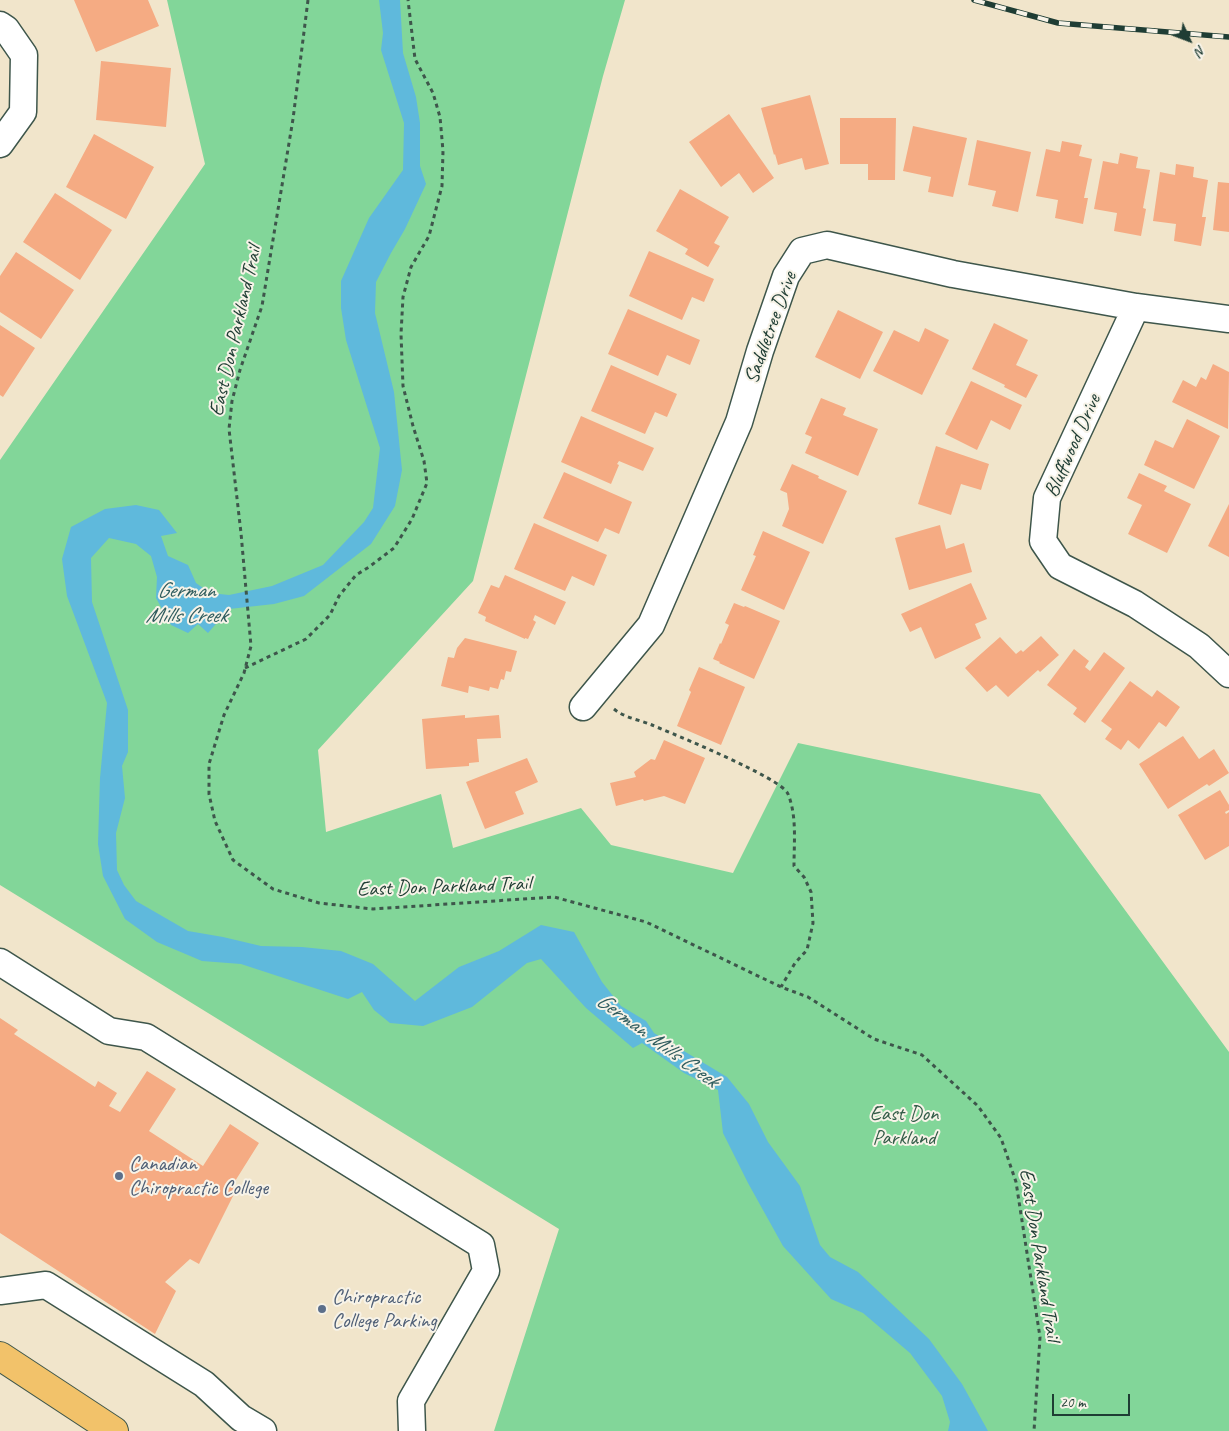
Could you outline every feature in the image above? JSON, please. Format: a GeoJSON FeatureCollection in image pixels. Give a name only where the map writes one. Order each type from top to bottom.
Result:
{"type":"FeatureCollection","features":[{"type":"Feature","properties":{"kind":"main road"},"geometry":{"type":"LineString","coordinates":[[0,1356],[114,1431]]}},
{"type":"Feature","properties":{"kind":"street"},"geometry":{"type":"LineString","coordinates":[[0,25],[6,29],[24,55],[23,112],[0,144]]}},
{"type":"Feature","properties":{"kind":"street","name":"Saddletree Drive"},"geometry":{"type":"LineString","coordinates":[[590,700],[651,625],[739,422],[760,351],[786,276],[802,251],[827,245],[953,274],[1136,307],[1229,319]]}},
{"type":"Feature","properties":{"kind":"street","name":"Bluffwood Drive"},"geometry":{"type":"LineString","coordinates":[[1136,307],[1048,498],[1043,540],[1060,566],[1135,604],[1199,646],[1229,674]]}},
{"type":"Feature","properties":{"kind":"street"},"geometry":{"type":"LineString","coordinates":[[0,962],[109,1031],[146,1037],[481,1245],[486,1271],[412,1401],[412,1431]]}},
{"type":"Feature","properties":{"kind":"street"},"geometry":{"type":"LineString","coordinates":[[0,1291],[46,1285],[204,1384],[241,1418],[263,1431]]}},
{"type":"Feature","properties":{"kind":"path","name":"East Don Parkland Trail"},"geometry":{"type":"LineString","coordinates":[[308,0],[293,119],[262,306],[240,370],[232,401],[229,429],[251,646],[245,668],[224,715],[212,756],[210,764],[210,794],[215,821],[233,860],[273,889],[319,903],[373,909],[554,898],[646,922],[781,987],[808,997],[874,1039],[922,1056],[978,1106],[1001,1138],[1016,1182],[1040,1337],[1034,1431]]}},
{"type":"Feature","properties":{"kind":"path"},"geometry":{"type":"LineString","coordinates":[[245,668],[306,639],[330,615],[339,596],[356,575],[394,548],[412,519],[427,483],[424,461],[403,386],[401,334],[403,297],[412,267],[429,236],[442,186],[443,152],[440,117],[433,93],[415,58],[408,0]]}},
{"type":"Feature","properties":{"kind":"path"},"geometry":{"type":"LineString","coordinates":[[590,700],[740,763],[787,791],[794,815],[794,866],[804,877],[811,892],[813,923],[807,950],[795,963],[781,987]]}},
{"type":"Feature","properties":{"kind":"green space","name":"East Don Parkland"},"geometry":{"type":"Polygon","coordinates":[[[167,0],[625,0],[603,76],[473,581],[318,750],[326,832],[441,794],[453,848],[581,808],[611,845],[733,873],[798,743],[1040,794],[1229,1052],[1229,1431],[494,1431],[559,1229],[0,885],[0,460],[205,164],[167,0]]]}},
{"type":"Feature","properties":{"kind":"water","name":"German Mills Creek"},"geometry":{"type":"Polygon","coordinates":[[[379,0],[400,0],[403,53],[416,97],[420,123],[420,166],[426,184],[405,229],[376,282],[375,313],[394,392],[402,470],[395,506],[371,544],[304,596],[274,604],[229,609],[208,633],[198,624],[188,633],[171,625],[156,598],[157,577],[151,556],[136,544],[109,538],[91,558],[92,602],[128,710],[128,752],[122,766],[125,798],[116,833],[117,870],[124,885],[136,901],[188,931],[261,946],[302,947],[341,951],[373,964],[415,1001],[459,967],[499,951],[541,925],[574,932],[602,982],[621,1006],[646,1021],[654,1033],[727,1077],[749,1104],[768,1142],[800,1186],[820,1245],[830,1257],[858,1272],[929,1339],[962,1384],[988,1431],[948,1431],[950,1422],[942,1396],[910,1353],[863,1313],[831,1299],[783,1246],[723,1133],[718,1090],[684,1073],[642,1043],[633,1048],[586,1008],[541,959],[527,963],[472,1007],[423,1026],[390,1023],[374,1010],[362,992],[348,999],[241,964],[202,961],[157,942],[125,919],[103,876],[98,844],[100,778],[107,703],[67,596],[62,559],[71,527],[105,509],[136,505],[159,510],[177,533],[161,536],[168,556],[188,565],[196,583],[210,593],[229,595],[272,586],[323,565],[364,522],[373,508],[380,448],[346,340],[341,308],[341,281],[369,218],[403,170],[404,123],[381,50],[383,33],[379,0]]]}},
{"type":"Feature","properties":{"kind":"building"},"geometry":{"type":"Polygon","coordinates":[[[74,0],[148,0],[159,26],[96,52],[74,0]]]}},
{"type":"Feature","properties":{"kind":"building"},"geometry":{"type":"Polygon","coordinates":[[[101,61],[171,68],[166,127],[96,120],[101,61]]]}},
{"type":"Feature","properties":{"kind":"building"},"geometry":{"type":"Polygon","coordinates":[[[810,95],[829,164],[805,170],[802,158],[778,165],[761,108],[810,95]]]}},
{"type":"Feature","properties":{"kind":"building"},"geometry":{"type":"Polygon","coordinates":[[[729,114],[774,178],[753,193],[739,173],[721,187],[689,142],[729,114]]]}},
{"type":"Feature","properties":{"kind":"building"},"geometry":{"type":"Polygon","coordinates":[[[840,118],[896,118],[895,180],[868,180],[868,164],[840,164],[840,118]]]}},
{"type":"Feature","properties":{"kind":"building"},"geometry":{"type":"Polygon","coordinates":[[[913,126],[967,138],[953,197],[928,192],[931,177],[903,171],[913,126]]]}},
{"type":"Feature","properties":{"kind":"building"},"geometry":{"type":"Polygon","coordinates":[[[94,134],[154,167],[126,219],[66,187],[94,134]]]}},
{"type":"Feature","properties":{"kind":"building"},"geometry":{"type":"Polygon","coordinates":[[[977,140],[1031,152],[1018,212],[992,206],[996,191],[968,185],[977,140]]]}},
{"type":"Feature","properties":{"kind":"building"},"geometry":{"type":"Polygon","coordinates":[[[1062,141],[1082,145],[1079,156],[1092,159],[1084,198],[1088,198],[1083,224],[1055,218],[1058,200],[1036,196],[1046,149],[1060,152],[1062,141]]]}},
{"type":"Feature","properties":{"kind":"building"},"geometry":{"type":"Polygon","coordinates":[[[1120,153],[1138,157],[1136,168],[1150,170],[1143,208],[1146,209],[1141,236],[1114,231],[1117,213],[1094,209],[1103,161],[1118,164],[1120,153]]]}},
{"type":"Feature","properties":{"kind":"building"},"geometry":{"type":"Polygon","coordinates":[[[1176,164],[1194,167],[1193,177],[1208,180],[1202,217],[1206,217],[1201,246],[1174,241],[1176,224],[1153,221],[1160,172],[1175,175],[1176,164]]]}},
{"type":"Feature","properties":{"kind":"building"},"geometry":{"type":"Polygon","coordinates":[[[1218,182],[1229,183],[1229,232],[1213,230],[1218,182]]]}},
{"type":"Feature","properties":{"kind":"building"},"geometry":{"type":"Polygon","coordinates":[[[680,189],[729,217],[714,243],[720,246],[708,267],[685,254],[688,249],[656,231],[680,189]]]}},
{"type":"Feature","properties":{"kind":"building"},"geometry":{"type":"Polygon","coordinates":[[[55,193],[112,230],[80,280],[23,242],[55,193]]]}},
{"type":"Feature","properties":{"kind":"building"},"geometry":{"type":"Polygon","coordinates":[[[649,251],[714,279],[704,302],[692,297],[682,320],[629,296],[649,251]]]}},
{"type":"Feature","properties":{"kind":"building"},"geometry":{"type":"Polygon","coordinates":[[[16,252],[74,290],[41,339],[0,312],[0,276],[16,252]]]}},
{"type":"Feature","properties":{"kind":"building"},"geometry":{"type":"Polygon","coordinates":[[[628,309],[700,340],[690,365],[667,355],[658,376],[608,354],[628,309]]]}},
{"type":"Feature","properties":{"kind":"building"},"geometry":{"type":"Polygon","coordinates":[[[838,310],[883,332],[860,379],[815,357],[838,310]]]}},
{"type":"Feature","properties":{"kind":"building"},"geometry":{"type":"Polygon","coordinates":[[[994,323],[1028,340],[1016,365],[1038,375],[1026,398],[1004,387],[1005,385],[972,369],[994,323]]]}},
{"type":"Feature","properties":{"kind":"building"},"geometry":{"type":"Polygon","coordinates":[[[0,325],[35,348],[3,397],[0,395],[0,325]]]}},
{"type":"Feature","properties":{"kind":"building"},"geometry":{"type":"Polygon","coordinates":[[[925,328],[949,340],[922,395],[873,371],[894,330],[919,342],[925,328]]]}},
{"type":"Feature","properties":{"kind":"building"},"geometry":{"type":"Polygon","coordinates":[[[1213,364],[1229,372],[1228,429],[1172,402],[1183,380],[1196,387],[1201,377],[1206,380],[1213,364]]]}},
{"type":"Feature","properties":{"kind":"building"},"geometry":{"type":"Polygon","coordinates":[[[611,365],[677,394],[667,417],[655,412],[645,434],[591,411],[611,365]]]}},
{"type":"Feature","properties":{"kind":"building"},"geometry":{"type":"Polygon","coordinates":[[[971,381],[1022,405],[1010,430],[991,420],[977,450],[945,434],[971,381]]]}},
{"type":"Feature","properties":{"kind":"building"},"geometry":{"type":"Polygon","coordinates":[[[821,398],[846,408],[843,415],[878,429],[858,476],[805,453],[812,437],[805,434],[821,398]]]}},
{"type":"Feature","properties":{"kind":"building"},"geometry":{"type":"Polygon","coordinates":[[[581,416],[654,448],[643,471],[619,461],[611,484],[561,462],[581,416]]]}},
{"type":"Feature","properties":{"kind":"building"},"geometry":{"type":"Polygon","coordinates":[[[1187,419],[1220,436],[1194,489],[1144,465],[1155,440],[1173,448],[1187,419]]]}},
{"type":"Feature","properties":{"kind":"building"},"geometry":{"type":"Polygon","coordinates":[[[936,446],[989,464],[981,490],[961,484],[951,515],[918,504],[936,446]]]}},
{"type":"Feature","properties":{"kind":"building"},"geometry":{"type":"Polygon","coordinates":[[[792,464],[847,491],[823,544],[782,526],[789,509],[787,493],[780,490],[792,464]]]}},
{"type":"Feature","properties":{"kind":"building"},"geometry":{"type":"Polygon","coordinates":[[[564,472],[632,502],[619,534],[605,528],[598,542],[543,518],[564,472]]]}},
{"type":"Feature","properties":{"kind":"building"},"geometry":{"type":"Polygon","coordinates":[[[1139,473],[1167,486],[1164,491],[1191,504],[1167,553],[1128,534],[1142,505],[1127,498],[1139,473]]]}},
{"type":"Feature","properties":{"kind":"building"},"geometry":{"type":"Polygon","coordinates":[[[1229,504],[1229,557],[1208,546],[1229,504]]]}},
{"type":"Feature","properties":{"kind":"building"},"geometry":{"type":"Polygon","coordinates":[[[534,523],[607,555],[594,586],[572,576],[565,591],[514,569],[534,523]]]}},
{"type":"Feature","properties":{"kind":"building"},"geometry":{"type":"Polygon","coordinates":[[[940,525],[946,549],[964,543],[972,572],[909,590],[895,538],[940,525]]]}},
{"type":"Feature","properties":{"kind":"building"},"geometry":{"type":"Polygon","coordinates":[[[763,531],[810,552],[784,610],[741,590],[756,556],[753,555],[763,531]]]}},
{"type":"Feature","properties":{"kind":"building"},"geometry":{"type":"Polygon","coordinates":[[[505,575],[566,602],[555,625],[535,615],[533,620],[536,622],[528,639],[525,639],[485,621],[486,617],[478,613],[491,585],[499,588],[505,575]]]}},
{"type":"Feature","properties":{"kind":"building"},"geometry":{"type":"Polygon","coordinates":[[[971,583],[987,619],[975,624],[981,638],[935,659],[921,627],[910,632],[901,614],[971,583]]]}},
{"type":"Feature","properties":{"kind":"building"},"geometry":{"type":"Polygon","coordinates":[[[734,603],[780,621],[754,679],[713,659],[729,625],[725,623],[734,603]]]}},
{"type":"Feature","properties":{"kind":"building"},"geometry":{"type":"Polygon","coordinates":[[[1041,636],[1059,655],[1040,672],[1038,670],[1008,697],[996,685],[987,692],[965,668],[1000,637],[1016,654],[1021,650],[1023,652],[1041,636]]]}},
{"type":"Feature","properties":{"kind":"building"},"geometry":{"type":"Polygon","coordinates":[[[465,638],[517,651],[511,672],[506,671],[504,680],[501,679],[498,689],[490,687],[489,691],[469,686],[468,693],[441,686],[448,657],[454,658],[457,648],[465,638]]]}},
{"type":"Feature","properties":{"kind":"building"},"geometry":{"type":"Polygon","coordinates":[[[1074,649],[1089,661],[1085,667],[1090,671],[1104,652],[1125,668],[1085,723],[1073,714],[1077,708],[1047,685],[1074,649]]]}},
{"type":"Feature","properties":{"kind":"building"},"geometry":{"type":"Polygon","coordinates":[[[699,667],[745,687],[721,745],[677,726],[699,667]]]}},
{"type":"Feature","properties":{"kind":"building"},"geometry":{"type":"Polygon","coordinates":[[[1130,681],[1152,697],[1157,690],[1180,707],[1166,727],[1159,722],[1139,749],[1128,740],[1121,750],[1105,739],[1112,729],[1101,721],[1130,681]]]}},
{"type":"Feature","properties":{"kind":"building"},"geometry":{"type":"Polygon","coordinates":[[[465,715],[465,718],[499,715],[501,738],[477,739],[479,762],[469,763],[469,766],[426,769],[422,719],[465,715]]]}},
{"type":"Feature","properties":{"kind":"building"},"geometry":{"type":"Polygon","coordinates":[[[1183,736],[1199,759],[1214,749],[1229,773],[1209,786],[1207,784],[1168,809],[1139,764],[1183,736]]]}},
{"type":"Feature","properties":{"kind":"building"},"geometry":{"type":"Polygon","coordinates":[[[664,740],[705,758],[685,804],[664,796],[616,806],[610,783],[636,777],[634,772],[651,759],[655,760],[664,740]]]}},
{"type":"Feature","properties":{"kind":"building"},"geometry":{"type":"Polygon","coordinates":[[[527,758],[538,782],[515,792],[524,814],[485,829],[466,782],[527,758]]]}},
{"type":"Feature","properties":{"kind":"building"},"geometry":{"type":"Polygon","coordinates":[[[1220,790],[1229,805],[1229,810],[1225,812],[1226,814],[1229,812],[1229,846],[1205,860],[1178,815],[1220,790]]]}},
{"type":"Feature","properties":{"kind":"building","name":"Canadian Chiropractic College"},"geometry":{"type":"Polygon","coordinates":[[[0,1018],[18,1030],[14,1034],[95,1087],[98,1081],[117,1093],[109,1106],[120,1112],[147,1071],[176,1089],[149,1131],[203,1166],[230,1124],[259,1143],[232,1186],[237,1188],[199,1264],[190,1259],[165,1282],[176,1291],[155,1334],[0,1233],[0,1018]]]}},
{"type":"Feature","properties":{"kind":"railway"},"geometry":{"type":"LineString","coordinates":[[974,0],[1058,23],[1229,37]]}},
{"type":"Feature","properties":{"kind":"place","name":"Canadian Chiropractic College"},"geometry":{"type":"Point","coordinates":[119,1176]}},
{"type":"Feature","properties":{"kind":"place","name":"Chiropractic College Parking"},"geometry":{"type":"Point","coordinates":[322,1309]}}]}
